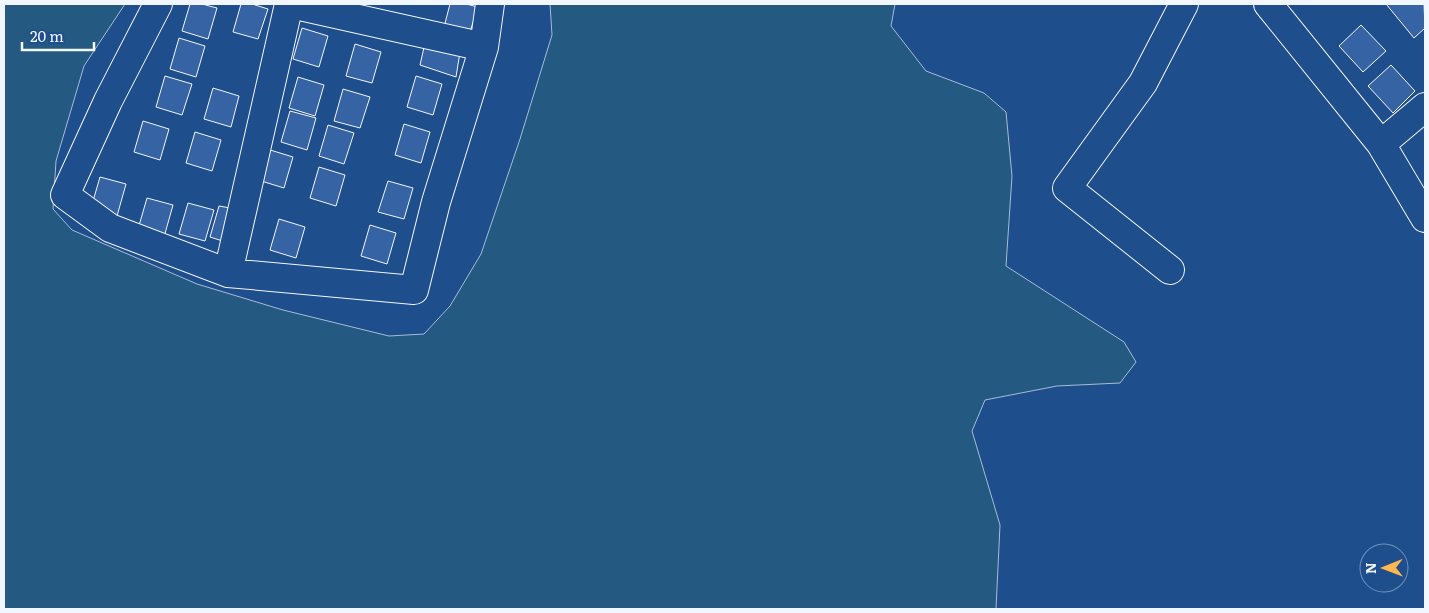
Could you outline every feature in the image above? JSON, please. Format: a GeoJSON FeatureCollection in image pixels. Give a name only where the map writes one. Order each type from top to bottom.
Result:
{"type":"FeatureCollection","features":[{"type":"Feature","properties":{"kind":"street"},"geometry":{"type":"LineString","coordinates":[[158,4],[108,101],[65,195],[110,228],[228,273],[414,290],[436,202],[484,47],[490,4]]}},
{"type":"Feature","properties":{"kind":"street"},"geometry":{"type":"LineString","coordinates":[[228,273],[290,4],[484,47]]}},
{"type":"Feature","properties":{"kind":"street"},"geometry":{"type":"LineString","coordinates":[[1170,270],[1067,188],[1143,83],[1184,4]]}},
{"type":"Feature","properties":{"kind":"street"},"geometry":{"type":"LineString","coordinates":[[1268,4],[1381,144],[1425,218]]}},
{"type":"Feature","properties":{"kind":"street"},"geometry":{"type":"LineString","coordinates":[[1381,144],[1425,107]]}},
{"type":"Feature","properties":{"kind":"shaded area"},"geometry":{"type":"Polygon","coordinates":[[[4,4],[125,4],[84,66],[56,161],[53,209],[72,230],[197,284],[283,310],[389,336],[424,334],[450,306],[481,254],[520,139],[552,35],[550,4],[895,4],[891,26],[926,71],[984,93],[1006,112],[1012,176],[1006,266],[1124,342],[1136,362],[1120,383],[1057,386],[985,400],[972,431],[1000,525],[996,609],[4,609],[4,4]]]}},
{"type":"Feature","properties":{"kind":"building"},"geometry":{"type":"Polygon","coordinates":[[[190,4],[202,4],[217,8],[208,39],[182,31],[190,4]]]}},
{"type":"Feature","properties":{"kind":"building"},"geometry":{"type":"Polygon","coordinates":[[[241,4],[252,4],[268,9],[258,39],[233,32],[241,4]]]}},
{"type":"Feature","properties":{"kind":"building"},"geometry":{"type":"Polygon","coordinates":[[[450,4],[466,4],[478,7],[468,38],[443,31],[450,4]]]}},
{"type":"Feature","properties":{"kind":"building"},"geometry":{"type":"Polygon","coordinates":[[[1386,4],[1424,4],[1425,28],[1414,38],[1386,4]]]}},
{"type":"Feature","properties":{"kind":"building"},"geometry":{"type":"Polygon","coordinates":[[[1361,25],[1386,51],[1363,72],[1339,46],[1361,25]]]}},
{"type":"Feature","properties":{"kind":"building"},"geometry":{"type":"Polygon","coordinates":[[[302,28],[328,36],[319,67],[293,59],[302,28]]]}},
{"type":"Feature","properties":{"kind":"building"},"geometry":{"type":"Polygon","coordinates":[[[179,38],[205,46],[196,77],[170,69],[179,38]]]}},
{"type":"Feature","properties":{"kind":"building"},"geometry":{"type":"Polygon","coordinates":[[[425,43],[460,52],[456,77],[420,65],[425,43]]]}},
{"type":"Feature","properties":{"kind":"building"},"geometry":{"type":"Polygon","coordinates":[[[355,44],[381,52],[372,83],[346,76],[355,44]]]}},
{"type":"Feature","properties":{"kind":"building"},"geometry":{"type":"Polygon","coordinates":[[[1391,65],[1415,91],[1393,113],[1368,86],[1391,65]]]}},
{"type":"Feature","properties":{"kind":"building"},"geometry":{"type":"Polygon","coordinates":[[[165,76],[192,84],[182,115],[156,107],[165,76]]]}},
{"type":"Feature","properties":{"kind":"building"},"geometry":{"type":"Polygon","coordinates":[[[416,76],[442,84],[433,115],[407,107],[416,76]]]}},
{"type":"Feature","properties":{"kind":"building"},"geometry":{"type":"Polygon","coordinates":[[[298,77],[324,85],[315,116],[289,108],[298,77]]]}},
{"type":"Feature","properties":{"kind":"building"},"geometry":{"type":"Polygon","coordinates":[[[213,88],[239,96],[231,127],[204,119],[213,88]]]}},
{"type":"Feature","properties":{"kind":"building"},"geometry":{"type":"Polygon","coordinates":[[[343,89],[370,97],[360,128],[334,121],[343,89]]]}},
{"type":"Feature","properties":{"kind":"building"},"geometry":{"type":"Polygon","coordinates":[[[290,111],[316,118],[307,150],[281,142],[290,111]]]}},
{"type":"Feature","properties":{"kind":"building"},"geometry":{"type":"Polygon","coordinates":[[[143,121],[169,129],[160,160],[134,152],[143,121]]]}},
{"type":"Feature","properties":{"kind":"building"},"geometry":{"type":"Polygon","coordinates":[[[404,124],[430,132],[421,163],[395,155],[404,124]]]}},
{"type":"Feature","properties":{"kind":"building"},"geometry":{"type":"Polygon","coordinates":[[[328,125],[354,133],[344,164],[319,156],[328,125]]]}},
{"type":"Feature","properties":{"kind":"building"},"geometry":{"type":"Polygon","coordinates":[[[195,132],[221,140],[212,171],[186,163],[195,132]]]}},
{"type":"Feature","properties":{"kind":"building"},"geometry":{"type":"Polygon","coordinates":[[[267,149],[293,157],[284,188],[258,180],[267,149]]]}},
{"type":"Feature","properties":{"kind":"building"},"geometry":{"type":"Polygon","coordinates":[[[319,167],[345,175],[336,206],[310,198],[319,167]]]}},
{"type":"Feature","properties":{"kind":"building"},"geometry":{"type":"Polygon","coordinates":[[[100,177],[126,184],[117,216],[91,208],[100,177]]]}},
{"type":"Feature","properties":{"kind":"building"},"geometry":{"type":"Polygon","coordinates":[[[388,181],[413,188],[404,219],[378,212],[388,181]]]}},
{"type":"Feature","properties":{"kind":"building"},"geometry":{"type":"Polygon","coordinates":[[[147,198],[173,205],[164,237],[138,229],[147,198]]]}},
{"type":"Feature","properties":{"kind":"building"},"geometry":{"type":"Polygon","coordinates":[[[188,203],[214,210],[205,241],[179,234],[188,203]]]}},
{"type":"Feature","properties":{"kind":"building"},"geometry":{"type":"Polygon","coordinates":[[[219,206],[236,209],[229,243],[210,237],[219,206]]]}},
{"type":"Feature","properties":{"kind":"building"},"geometry":{"type":"Polygon","coordinates":[[[279,219],[305,227],[296,258],[270,250],[279,219]]]}},
{"type":"Feature","properties":{"kind":"building"},"geometry":{"type":"Polygon","coordinates":[[[370,225],[396,233],[387,264],[361,256],[370,225]]]}}]}
